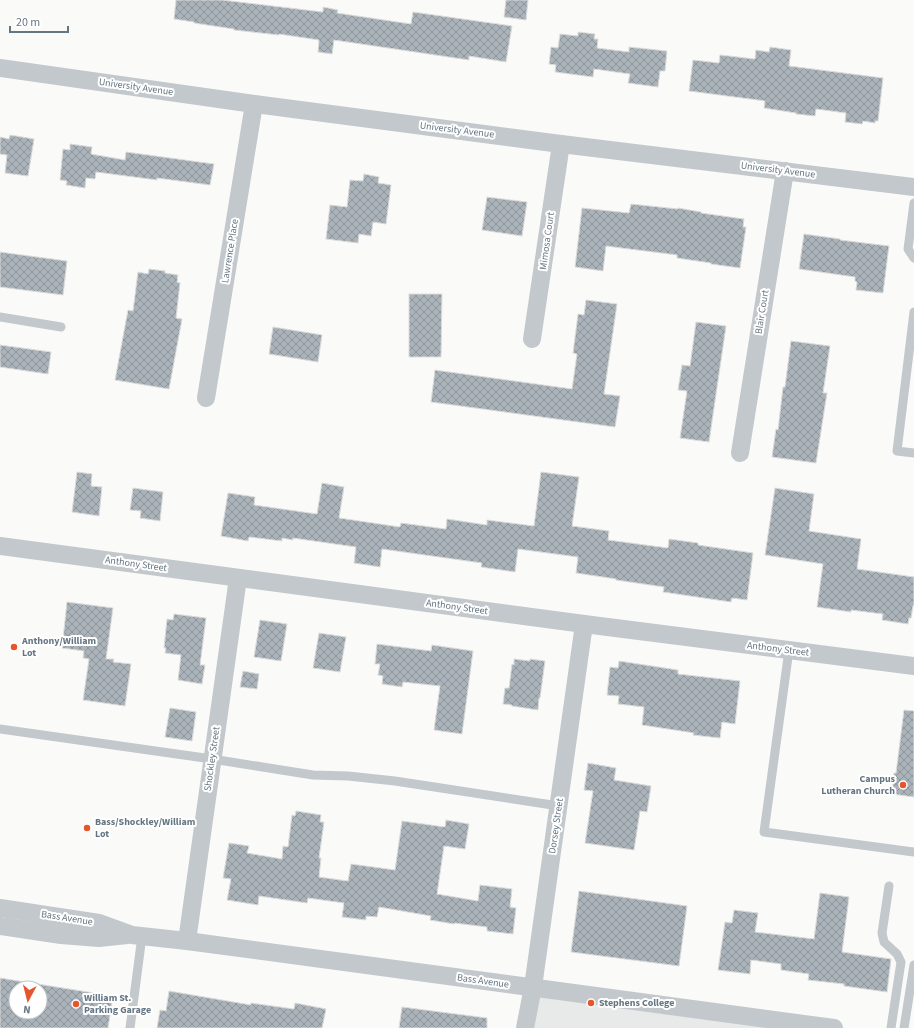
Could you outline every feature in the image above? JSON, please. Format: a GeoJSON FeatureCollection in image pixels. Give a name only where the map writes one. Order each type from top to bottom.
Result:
{"type":"FeatureCollection","features":[{"type":"Feature","properties":{"kind":"street","name":"University Avenue"},"geometry":{"type":"LineString","coordinates":[[0,68],[254,104],[561,144],[914,187]]}},
{"type":"Feature","properties":{"kind":"street","name":"Lawrence Place"},"geometry":{"type":"LineString","coordinates":[[206,398],[254,104]]}},
{"type":"Feature","properties":{"kind":"street","name":"Mimosa Court"},"geometry":{"type":"LineString","coordinates":[[532,339],[561,144]]}},
{"type":"Feature","properties":{"kind":"street","name":"Blair Court"},"geometry":{"type":"LineString","coordinates":[[740,453],[785,171]]}},
{"type":"Feature","properties":{"kind":"street","name":"Anthony Street"},"geometry":{"type":"LineString","coordinates":[[0,546],[584,624],[914,666]]}},
{"type":"Feature","properties":{"kind":"street","name":"Shockley Street"},"geometry":{"type":"LineString","coordinates":[[187,941],[238,578]]}},
{"type":"Feature","properties":{"kind":"street","name":"Dorsey Street"},"geometry":{"type":"LineString","coordinates":[[525,1028],[533,987],[584,624]]}},
{"type":"Feature","properties":{"kind":"street","name":"Bass Avenue"},"geometry":{"type":"LineString","coordinates":[[0,908],[99,923],[137,936]]}},
{"type":"Feature","properties":{"kind":"street","name":"Bass Avenue"},"geometry":{"type":"LineString","coordinates":[[0,926],[61,935],[100,938],[137,936],[187,941],[533,987],[772,1024],[834,1028]]}},
{"type":"Feature","properties":{"kind":"lane"},"geometry":{"type":"LineString","coordinates":[[914,203],[908,249],[914,258]]}},
{"type":"Feature","properties":{"kind":"lane"},"geometry":{"type":"LineString","coordinates":[[914,312],[897,451],[914,453]]}},
{"type":"Feature","properties":{"kind":"lane"},"geometry":{"type":"LineString","coordinates":[[0,317],[61,327]]}},
{"type":"Feature","properties":{"kind":"lane"},"geometry":{"type":"LineString","coordinates":[[789,650],[764,832],[914,852]]}},
{"type":"Feature","properties":{"kind":"lane"},"geometry":{"type":"LineString","coordinates":[[0,729],[313,775],[348,776],[395,781],[559,806]]}},
{"type":"Feature","properties":{"kind":"lane"},"geometry":{"type":"LineString","coordinates":[[890,886],[882,933],[884,942],[897,954],[901,962],[891,1028]]}},
{"type":"Feature","properties":{"kind":"lane"},"geometry":{"type":"LineString","coordinates":[[130,1028],[137,936]]}},
{"type":"Feature","properties":{"kind":"lane"},"geometry":{"type":"LineString","coordinates":[[904,1028],[914,965]]}},
{"type":"Feature","properties":{"kind":"shaded area","name":"Stephens College"},"geometry":{"type":"Polygon","coordinates":[[[533,987],[771,1028],[525,1028],[533,987]]]}},
{"type":"Feature","properties":{"kind":"building"},"geometry":{"type":"Polygon","coordinates":[[[176,0],[222,0],[323,12],[323,7],[338,10],[337,13],[411,24],[413,12],[512,26],[506,62],[469,56],[469,60],[334,40],[332,54],[318,52],[319,40],[279,34],[234,30],[174,19],[176,0]]]}},
{"type":"Feature","properties":{"kind":"building"},"geometry":{"type":"Polygon","coordinates":[[[506,0],[528,0],[526,20],[504,17],[506,0]]]}},
{"type":"Feature","properties":{"kind":"building"},"geometry":{"type":"Polygon","coordinates":[[[578,32],[595,34],[594,39],[598,39],[597,48],[629,52],[629,47],[667,51],[665,71],[660,71],[658,87],[628,83],[630,74],[594,69],[593,77],[555,72],[556,65],[549,64],[551,47],[558,48],[560,34],[578,36],[578,32]]]}},
{"type":"Feature","properties":{"kind":"building"},"geometry":{"type":"Polygon","coordinates":[[[770,47],[791,50],[789,66],[883,78],[878,121],[875,121],[875,123],[863,121],[862,124],[845,122],[846,113],[816,109],[815,116],[796,114],[764,108],[765,101],[689,91],[693,60],[719,63],[720,55],[755,59],[756,50],[769,52],[770,47]]]}},
{"type":"Feature","properties":{"kind":"building"},"geometry":{"type":"Polygon","coordinates":[[[10,135],[34,139],[28,176],[5,173],[7,155],[0,154],[0,137],[9,139],[10,135]]]}},
{"type":"Feature","properties":{"kind":"building"},"geometry":{"type":"Polygon","coordinates":[[[70,144],[92,147],[91,154],[125,160],[126,152],[214,164],[210,185],[96,172],[95,179],[86,178],[85,188],[66,185],[67,181],[60,180],[63,149],[70,150],[70,144]]]}},
{"type":"Feature","properties":{"kind":"building"},"geometry":{"type":"Polygon","coordinates":[[[364,174],[379,177],[378,183],[391,185],[386,224],[373,222],[371,236],[359,234],[358,243],[326,239],[330,205],[347,207],[350,180],[363,181],[364,174]]]}},
{"type":"Feature","properties":{"kind":"building"},"geometry":{"type":"Polygon","coordinates":[[[487,197],[527,202],[522,236],[482,230],[487,197]]]}},
{"type":"Feature","properties":{"kind":"building"},"geometry":{"type":"Polygon","coordinates":[[[631,204],[678,208],[744,219],[743,227],[746,227],[740,268],[677,258],[677,255],[606,246],[603,271],[575,267],[582,208],[629,213],[631,204]]]}},
{"type":"Feature","properties":{"kind":"building"},"geometry":{"type":"Polygon","coordinates":[[[804,234],[889,246],[883,293],[856,290],[857,282],[855,281],[855,277],[799,269],[804,234]]]}},
{"type":"Feature","properties":{"kind":"building"},"geometry":{"type":"Polygon","coordinates":[[[0,252],[67,261],[63,295],[0,287],[0,252]]]}},
{"type":"Feature","properties":{"kind":"building"},"geometry":{"type":"Polygon","coordinates":[[[149,269],[165,271],[165,273],[178,275],[177,282],[180,283],[176,318],[182,319],[169,389],[115,380],[128,310],[133,311],[138,272],[148,274],[149,269]]]}},
{"type":"Feature","properties":{"kind":"building"},"geometry":{"type":"Polygon","coordinates":[[[409,294],[442,294],[441,357],[409,357],[409,294]]]}},
{"type":"Feature","properties":{"kind":"building"},"geometry":{"type":"Polygon","coordinates":[[[586,300],[617,304],[604,394],[620,396],[615,427],[431,402],[435,370],[572,389],[577,354],[573,353],[578,314],[584,315],[586,300]]]}},
{"type":"Feature","properties":{"kind":"building"},"geometry":{"type":"Polygon","coordinates":[[[696,322],[726,326],[709,442],[680,438],[687,391],[678,390],[682,365],[690,366],[696,322]]]}},
{"type":"Feature","properties":{"kind":"building"},"geometry":{"type":"Polygon","coordinates":[[[273,327],[322,335],[318,362],[269,354],[273,327]]]}},
{"type":"Feature","properties":{"kind":"building"},"geometry":{"type":"Polygon","coordinates":[[[791,341],[830,346],[823,393],[827,393],[816,463],[772,457],[776,429],[778,430],[783,387],[785,387],[791,341]]]}},
{"type":"Feature","properties":{"kind":"building"},"geometry":{"type":"Polygon","coordinates":[[[0,345],[51,352],[48,374],[0,367],[0,345]]]}},
{"type":"Feature","properties":{"kind":"building"},"geometry":{"type":"Polygon","coordinates":[[[77,472],[92,474],[91,486],[102,487],[99,516],[72,512],[77,472]]]}},
{"type":"Feature","properties":{"kind":"building"},"geometry":{"type":"Polygon","coordinates":[[[541,472],[579,477],[572,526],[609,531],[608,540],[668,548],[669,539],[753,553],[747,600],[732,598],[731,602],[663,592],[664,587],[576,573],[578,557],[518,549],[515,572],[481,567],[482,563],[382,549],[380,567],[354,563],[356,547],[293,538],[293,540],[282,538],[282,541],[249,537],[248,541],[221,536],[228,493],[255,497],[254,505],[317,514],[322,483],[344,487],[339,518],[400,527],[401,523],[446,529],[447,519],[487,525],[487,520],[534,526],[541,472]]]}},
{"type":"Feature","properties":{"kind":"building"},"geometry":{"type":"Polygon","coordinates":[[[133,488],[163,492],[160,521],[140,518],[141,511],[130,510],[133,488]]]}},
{"type":"Feature","properties":{"kind":"building"},"geometry":{"type":"Polygon","coordinates":[[[775,488],[814,494],[809,531],[861,539],[857,569],[914,577],[914,605],[908,624],[882,620],[883,614],[851,610],[851,612],[817,607],[823,564],[765,555],[775,488]]]}},
{"type":"Feature","properties":{"kind":"building"},"geometry":{"type":"Polygon","coordinates":[[[67,602],[113,608],[106,659],[114,659],[113,662],[131,664],[125,706],[83,700],[89,659],[83,658],[84,651],[62,648],[67,602]]]}},
{"type":"Feature","properties":{"kind":"building"},"geometry":{"type":"Polygon","coordinates":[[[174,614],[206,618],[200,665],[205,665],[202,684],[178,680],[181,655],[165,653],[166,648],[164,648],[167,619],[173,620],[174,614]]]}},
{"type":"Feature","properties":{"kind":"building"},"geometry":{"type":"Polygon","coordinates":[[[260,620],[287,624],[281,661],[254,657],[260,620]]]}},
{"type":"Feature","properties":{"kind":"building"},"geometry":{"type":"Polygon","coordinates":[[[319,633],[346,637],[340,672],[313,668],[319,633]]]}},
{"type":"Feature","properties":{"kind":"building"},"geometry":{"type":"Polygon","coordinates":[[[377,644],[431,651],[432,645],[473,651],[462,734],[434,730],[440,686],[403,682],[402,687],[382,684],[383,676],[378,675],[380,664],[375,664],[377,644]]]}},
{"type":"Feature","properties":{"kind":"building"},"geometry":{"type":"Polygon","coordinates":[[[514,659],[545,661],[538,710],[503,704],[505,688],[509,688],[514,659]]]}},
{"type":"Feature","properties":{"kind":"building"},"geometry":{"type":"Polygon","coordinates":[[[619,661],[678,670],[678,674],[740,681],[735,724],[722,722],[720,738],[693,735],[694,733],[642,725],[644,707],[618,704],[619,696],[607,695],[610,667],[618,668],[619,661]]]}},
{"type":"Feature","properties":{"kind":"building"},"geometry":{"type":"Polygon","coordinates":[[[243,671],[259,674],[257,689],[240,687],[243,671]]]}},
{"type":"Feature","properties":{"kind":"building"},"geometry":{"type":"Polygon","coordinates":[[[170,708],[196,712],[192,741],[165,737],[170,708]]]}},
{"type":"Feature","properties":{"kind":"building"},"geometry":{"type":"Polygon","coordinates":[[[904,710],[914,711],[914,797],[892,794],[904,710]]]}},
{"type":"Feature","properties":{"kind":"building"},"geometry":{"type":"Polygon","coordinates":[[[588,763],[616,768],[614,780],[651,786],[647,812],[640,811],[634,850],[585,843],[593,791],[584,790],[588,763]]]}},
{"type":"Feature","properties":{"kind":"building"},"geometry":{"type":"Polygon","coordinates":[[[296,811],[321,815],[320,822],[324,822],[319,858],[321,858],[319,877],[348,881],[351,864],[395,870],[402,821],[445,827],[446,820],[469,824],[465,849],[444,846],[437,894],[478,901],[480,885],[512,889],[510,907],[516,908],[513,934],[487,931],[487,927],[430,920],[431,916],[379,907],[377,917],[366,916],[366,920],[342,917],[344,903],[308,898],[307,903],[259,896],[258,905],[227,900],[231,879],[223,878],[229,843],[249,846],[247,853],[282,859],[283,846],[288,847],[292,815],[295,816],[296,811]]]}},
{"type":"Feature","properties":{"kind":"building"},"geometry":{"type":"Polygon","coordinates":[[[579,891],[687,906],[679,966],[571,952],[579,891]]]}},
{"type":"Feature","properties":{"kind":"building"},"geometry":{"type":"Polygon","coordinates":[[[820,893],[849,897],[842,952],[891,959],[887,992],[844,986],[844,984],[808,980],[809,974],[781,970],[781,964],[751,960],[750,974],[718,970],[725,922],[732,923],[734,910],[758,913],[755,932],[814,939],[820,893]]]}},
{"type":"Feature","properties":{"kind":"building","name":"William St. Parking Garage"},"geometry":{"type":"Polygon","coordinates":[[[0,978],[13,980],[8,980],[8,1020],[48,1020],[48,986],[113,996],[108,1028],[0,1028],[0,978]]]}},
{"type":"Feature","properties":{"kind":"building"},"geometry":{"type":"Polygon","coordinates":[[[169,991],[251,1005],[251,1003],[294,1009],[295,1003],[326,1009],[322,1028],[157,1028],[160,1010],[166,1011],[169,991]]]}},
{"type":"Feature","properties":{"kind":"building"},"geometry":{"type":"Polygon","coordinates":[[[402,1007],[487,1018],[487,1028],[399,1028],[402,1007]]]}},
{"type":"Feature","properties":{"kind":"place","name":"Anthony/William Lot"},"geometry":{"type":"Point","coordinates":[14,647]}},
{"type":"Feature","properties":{"kind":"place","name":"Campus Lutheran Church"},"geometry":{"type":"Point","coordinates":[903,785]}},
{"type":"Feature","properties":{"kind":"place","name":"Bass/Shockley/William Lot"},"geometry":{"type":"Point","coordinates":[87,828]}},
{"type":"Feature","properties":{"kind":"place","name":"Stephens College"},"geometry":{"type":"Point","coordinates":[591,1003]}},
{"type":"Feature","properties":{"kind":"place","name":"William St. Parking Garage"},"geometry":{"type":"Point","coordinates":[76,1004]}}]}
